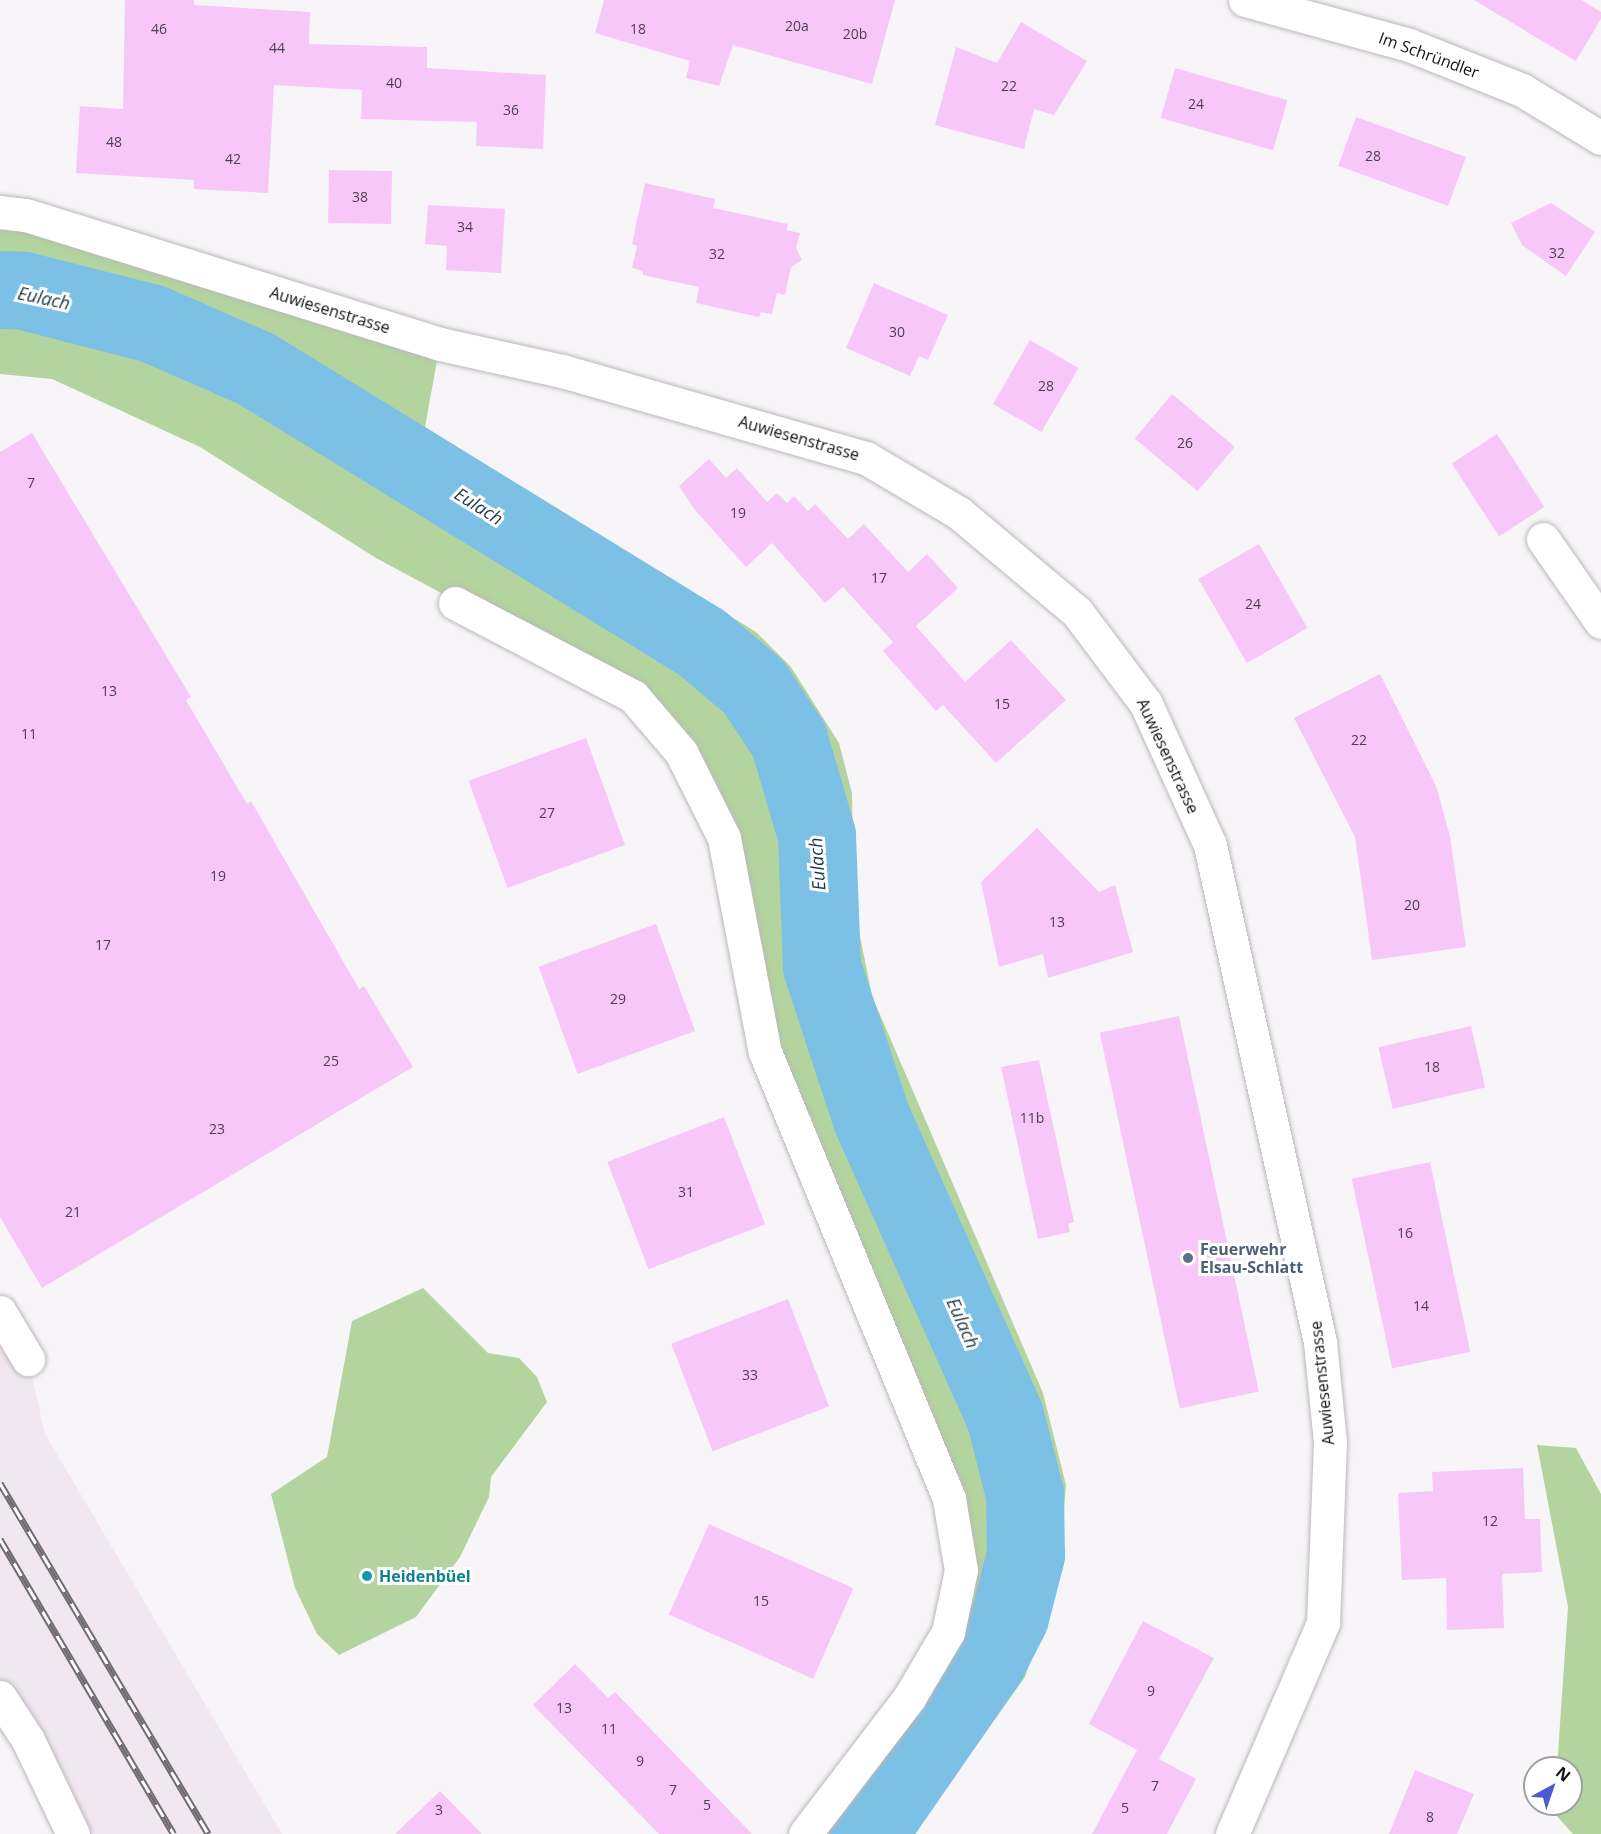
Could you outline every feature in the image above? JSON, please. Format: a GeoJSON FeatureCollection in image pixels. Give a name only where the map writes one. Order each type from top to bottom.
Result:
{"type":"FeatureCollection","features":[{"type":"Feature","properties":{"kind":"street","name":"Im Schründler"},"geometry":{"type":"LineString","coordinates":[[1245,0],[1409,45],[1521,90],[1601,138]]}},
{"type":"Feature","properties":{"kind":"street","name":"Auwiesenstrasse"},"geometry":{"type":"LineString","coordinates":[[0,212],[26,215],[440,344],[562,371],[866,458],[959,513],[1077,612],[1146,704],[1210,845],[1320,1342],[1330,1442],[1323,1623],[1232,1834]]}},
{"type":"Feature","properties":{"kind":"street"},"geometry":{"type":"LineString","coordinates":[[1543,539],[1601,622]]}},
{"type":"Feature","properties":{"kind":"street"},"geometry":{"type":"LineString","coordinates":[[455,603],[633,696],[681,752],[724,838],[765,1052],[949,1499],[961,1570],[948,1632],[909,1698],[805,1834]]}},
{"type":"Feature","properties":{"kind":"street"},"geometry":{"type":"LineString","coordinates":[[0,1312],[28,1359]]}},
{"type":"Feature","properties":{"kind":"street"},"geometry":{"type":"LineString","coordinates":[[0,1697],[28,1740],[72,1834]]}},
{"type":"Feature","properties":{"kind":"shaded area"},"geometry":{"type":"Polygon","coordinates":[[[0,1312],[28,1359],[45,1434],[282,1834],[67,1834],[0,1718],[0,1312]]]}},
{"type":"Feature","properties":{"kind":"green space"},"geometry":{"type":"Polygon","coordinates":[[[0,212],[440,344],[425,427],[756,632],[791,667],[839,743],[852,793],[854,906],[872,996],[1043,1393],[1066,1485],[1058,1582],[1025,1677],[913,1834],[805,1834],[909,1698],[961,1570],[765,1052],[724,838],[633,696],[376,558],[200,447],[52,379],[0,374],[0,212]]]}},
{"type":"Feature","properties":{"kind":"green space"},"geometry":{"type":"Polygon","coordinates":[[[423,1288],[488,1353],[519,1358],[537,1377],[547,1402],[491,1477],[489,1497],[460,1557],[416,1617],[339,1655],[317,1634],[295,1588],[271,1494],[327,1457],[352,1321],[423,1288]]]}},
{"type":"Feature","properties":{"kind":"green space"},"geometry":{"type":"Polygon","coordinates":[[[1537,1445],[1576,1448],[1601,1494],[1601,1834],[1573,1834],[1557,1816],[1583,1816],[1583,1756],[1558,1756],[1568,1607],[1537,1445]]]}},
{"type":"Feature","properties":{"kind":"building"},"geometry":{"type":"Polygon","coordinates":[[[125,0],[194,0],[194,5],[310,12],[309,44],[427,47],[427,68],[546,75],[543,149],[476,146],[477,122],[361,119],[362,90],[274,85],[268,193],[194,189],[194,180],[76,173],[80,106],[123,109],[125,0]]]}},
{"type":"Feature","properties":{"kind":"building"},"geometry":{"type":"Polygon","coordinates":[[[604,0],[895,0],[872,84],[733,45],[719,86],[686,78],[690,61],[595,33],[604,0]]]}},
{"type":"Feature","properties":{"kind":"building"},"geometry":{"type":"Polygon","coordinates":[[[1474,0],[1581,0],[1601,12],[1601,19],[1576,61],[1474,0]]]}},
{"type":"Feature","properties":{"kind":"building"},"geometry":{"type":"Polygon","coordinates":[[[1021,22],[1087,61],[1054,115],[1034,109],[1024,149],[935,125],[956,47],[997,63],[1021,22]]]}},
{"type":"Feature","properties":{"kind":"building"},"geometry":{"type":"Polygon","coordinates":[[[1175,68],[1287,100],[1273,150],[1161,118],[1175,68]]]}},
{"type":"Feature","properties":{"kind":"building"},"geometry":{"type":"Polygon","coordinates":[[[1356,117],[1466,157],[1448,206],[1338,166],[1356,117]]]}},
{"type":"Feature","properties":{"kind":"building"},"geometry":{"type":"Polygon","coordinates":[[[329,170],[392,171],[391,224],[328,223],[329,170]]]}},
{"type":"Feature","properties":{"kind":"building"},"geometry":{"type":"Polygon","coordinates":[[[645,183],[715,199],[713,208],[788,224],[786,230],[800,233],[796,248],[802,260],[791,267],[785,295],[777,293],[772,314],[761,312],[759,317],[696,303],[699,287],[643,275],[643,271],[632,268],[637,246],[632,244],[645,183]]]}},
{"type":"Feature","properties":{"kind":"building"},"geometry":{"type":"Polygon","coordinates":[[[1551,203],[1595,232],[1566,276],[1522,245],[1511,223],[1551,203]]]}},
{"type":"Feature","properties":{"kind":"building"},"geometry":{"type":"Polygon","coordinates":[[[428,205],[505,209],[501,273],[446,270],[447,246],[425,244],[428,205]]]}},
{"type":"Feature","properties":{"kind":"building"},"geometry":{"type":"Polygon","coordinates":[[[874,283],[948,315],[928,360],[919,356],[910,376],[846,348],[874,283]]]}},
{"type":"Feature","properties":{"kind":"building"},"geometry":{"type":"Polygon","coordinates":[[[1030,340],[1078,368],[1041,432],[993,404],[1030,340]]]}},
{"type":"Feature","properties":{"kind":"building"},"geometry":{"type":"Polygon","coordinates":[[[1172,394],[1235,447],[1198,491],[1135,438],[1172,394]]]}},
{"type":"Feature","properties":{"kind":"building"},"geometry":{"type":"Polygon","coordinates":[[[32,433],[191,697],[186,700],[247,804],[251,801],[359,989],[364,986],[413,1067],[42,1288],[0,1217],[0,452],[32,433]]]}},
{"type":"Feature","properties":{"kind":"building"},"geometry":{"type":"Polygon","coordinates":[[[1497,434],[1544,507],[1499,536],[1452,463],[1497,434]]]}},
{"type":"Feature","properties":{"kind":"building"},"geometry":{"type":"Polygon","coordinates":[[[709,459],[726,478],[737,468],[767,502],[777,493],[787,503],[794,496],[808,511],[815,504],[848,539],[864,524],[908,572],[927,554],[958,588],[916,626],[965,682],[1011,640],[1066,700],[996,763],[943,705],[936,711],[883,651],[893,642],[843,587],[825,603],[772,543],[746,567],[695,510],[679,486],[709,459]]]}},
{"type":"Feature","properties":{"kind":"building"},"geometry":{"type":"Polygon","coordinates":[[[1259,544],[1308,628],[1247,663],[1198,579],[1259,544]]]}},
{"type":"Feature","properties":{"kind":"building"},"geometry":{"type":"Polygon","coordinates":[[[1380,674],[1436,786],[1450,836],[1466,947],[1372,960],[1355,837],[1294,718],[1380,674]]]}},
{"type":"Feature","properties":{"kind":"building"},"geometry":{"type":"Polygon","coordinates":[[[586,738],[625,845],[508,888],[469,781],[586,738]]]}},
{"type":"Feature","properties":{"kind":"building"},"geometry":{"type":"Polygon","coordinates":[[[1037,828],[1099,892],[1115,885],[1133,952],[1048,978],[1043,954],[999,967],[981,882],[1037,828]]]}},
{"type":"Feature","properties":{"kind":"building"},"geometry":{"type":"Polygon","coordinates":[[[656,924],[695,1031],[578,1074],[539,967],[656,924]]]}},
{"type":"Feature","properties":{"kind":"building","name":"Feuerwehr Elsau-Schlatt"},"geometry":{"type":"Polygon","coordinates":[[[1179,1016],[1259,1392],[1180,1408],[1100,1033],[1179,1016]]]}},
{"type":"Feature","properties":{"kind":"building"},"geometry":{"type":"Polygon","coordinates":[[[1471,1026],[1485,1087],[1393,1109],[1378,1047],[1471,1026]]]}},
{"type":"Feature","properties":{"kind":"building"},"geometry":{"type":"Polygon","coordinates":[[[1039,1060],[1074,1222],[1068,1224],[1070,1232],[1038,1239],[1001,1067],[1039,1060]]]}},
{"type":"Feature","properties":{"kind":"building"},"geometry":{"type":"Polygon","coordinates":[[[724,1117],[765,1224],[649,1269],[607,1162],[724,1117]]]}},
{"type":"Feature","properties":{"kind":"building"},"geometry":{"type":"Polygon","coordinates":[[[1430,1162],[1470,1352],[1392,1368],[1352,1179],[1430,1162]]]}},
{"type":"Feature","properties":{"kind":"building"},"geometry":{"type":"Polygon","coordinates":[[[788,1299],[829,1406],[713,1451],[671,1344],[788,1299]]]}},
{"type":"Feature","properties":{"kind":"building"},"geometry":{"type":"Polygon","coordinates":[[[1523,1468],[1525,1519],[1540,1519],[1542,1572],[1502,1574],[1504,1628],[1447,1630],[1446,1578],[1402,1580],[1398,1493],[1433,1491],[1432,1472],[1523,1468]]]}},
{"type":"Feature","properties":{"kind":"building"},"geometry":{"type":"Polygon","coordinates":[[[709,1524],[853,1588],[813,1679],[669,1614],[709,1524]]]}},
{"type":"Feature","properties":{"kind":"building"},"geometry":{"type":"Polygon","coordinates":[[[1143,1621],[1214,1658],[1159,1759],[1196,1779],[1167,1834],[1092,1834],[1137,1750],[1089,1724],[1143,1621]]]}},
{"type":"Feature","properties":{"kind":"building"},"geometry":{"type":"Polygon","coordinates":[[[575,1664],[608,1698],[615,1692],[752,1834],[659,1834],[533,1705],[575,1664]]]}},
{"type":"Feature","properties":{"kind":"building"},"geometry":{"type":"Polygon","coordinates":[[[1415,1770],[1474,1794],[1457,1834],[1389,1834],[1415,1770]]]}},
{"type":"Feature","properties":{"kind":"building"},"geometry":{"type":"Polygon","coordinates":[[[440,1791],[482,1834],[395,1834],[440,1791]]]}},
{"type":"Feature","properties":{"kind":"waterway","name":"Eulach"},"geometry":{"type":"LineString","coordinates":[[0,290],[24,291],[153,324],[256,369],[702,643],[754,687],[789,740],[817,836],[822,967],[872,1119],[1005,1416],[1025,1494],[1026,1555],[1010,1617],[987,1662],[868,1834]]}},
{"type":"Feature","properties":{"kind":"railway"},"geometry":{"type":"LineString","coordinates":[[0,1483],[208,1834]]}},
{"type":"Feature","properties":{"kind":"railway"},"geometry":{"type":"LineString","coordinates":[[0,1539],[174,1834]]}},
{"type":"Feature","properties":{"kind":"place","name":"Feuerwehr Elsau-Schlatt"},"geometry":{"type":"Point","coordinates":[1188,1258]}},
{"type":"Feature","properties":{"kind":"place","name":"Heidenbüel"},"geometry":{"type":"Point","coordinates":[367,1576]}}]}
